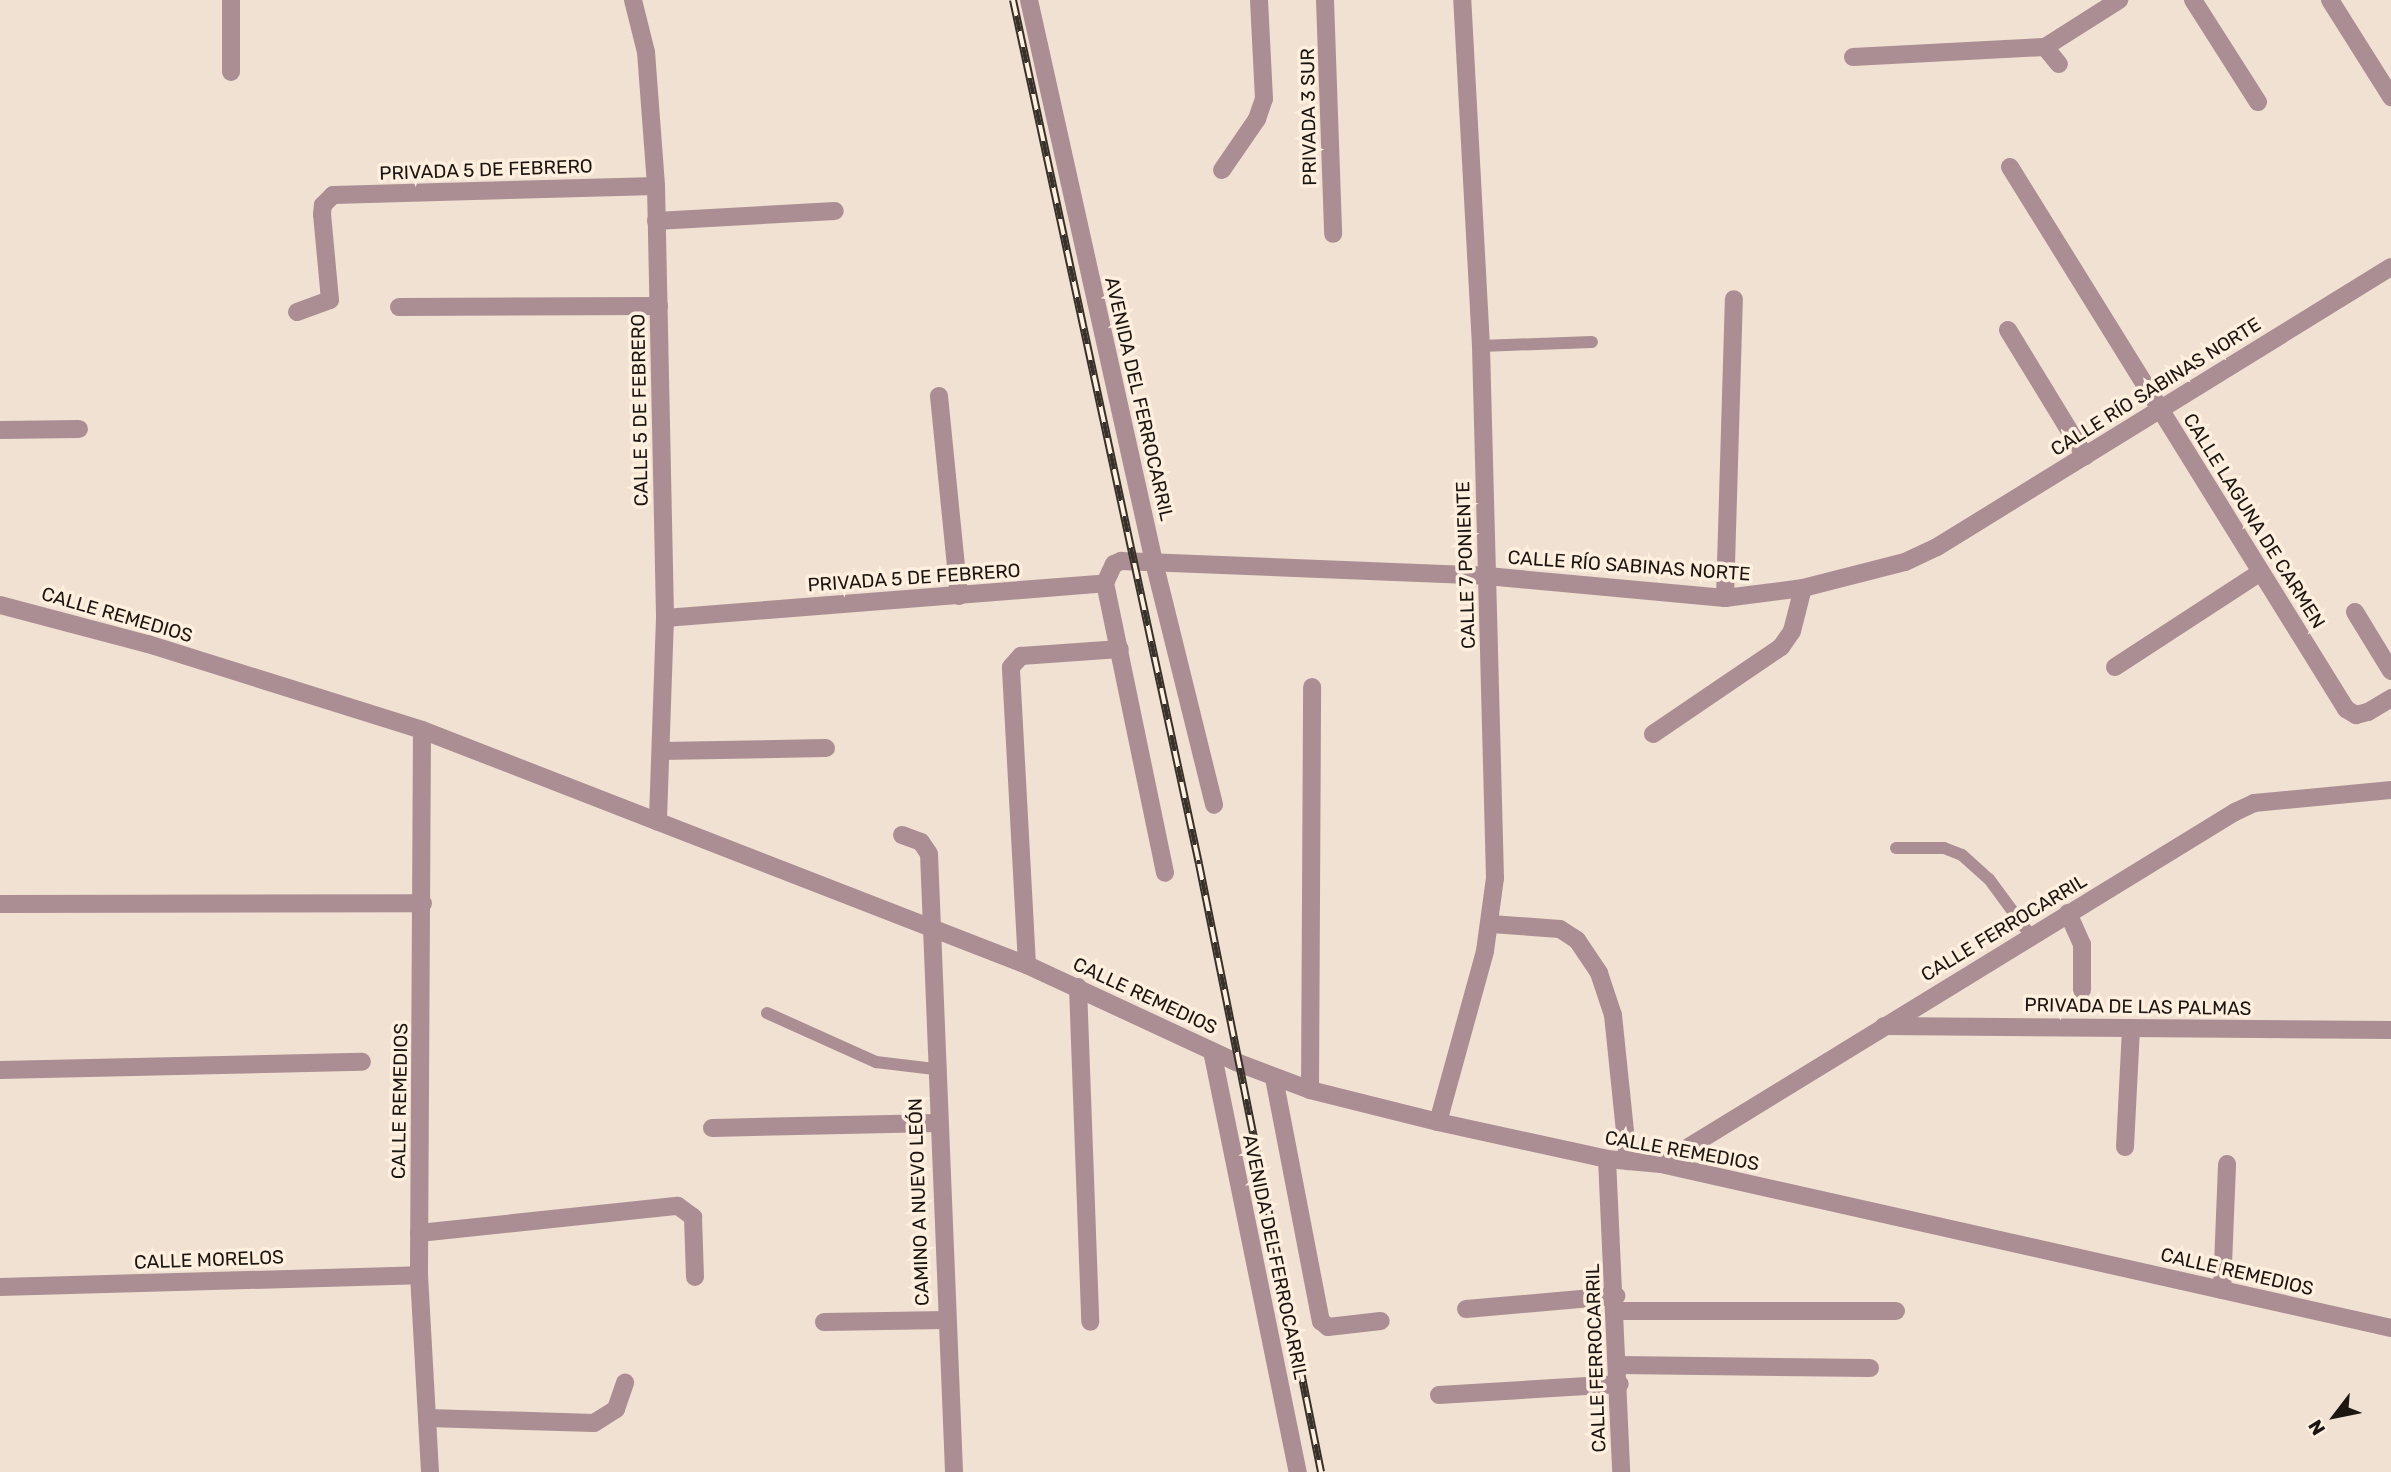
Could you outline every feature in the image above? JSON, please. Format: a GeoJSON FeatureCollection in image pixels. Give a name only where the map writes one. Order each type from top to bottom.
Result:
{"type":"FeatureCollection","features":[{"type":"Feature","properties":{"kind":"street"},"geometry":{"type":"LineString","coordinates":[[231,0],[232,72]]}},
{"type":"Feature","properties":{"kind":"street","name":"CALLE 5 DE FEBRERO"},"geometry":{"type":"LineString","coordinates":[[633,0],[646,52],[656,186],[665,618],[658,822]]}},
{"type":"Feature","properties":{"kind":"street","name":"AVENIDA DEL FERROCARRIL"},"geometry":{"type":"LineString","coordinates":[[1029,0],[1154,562],[1214,805]]}},
{"type":"Feature","properties":{"kind":"street"},"geometry":{"type":"LineString","coordinates":[[1223,170],[1257,119],[1264,99],[1259,0]]}},
{"type":"Feature","properties":{"kind":"street","name":"PRIVADA 3 SUR"},"geometry":{"type":"LineString","coordinates":[[1325,0],[1333,234]]}},
{"type":"Feature","properties":{"kind":"street","name":"CALLE 7 PONIENTE"},"geometry":{"type":"LineString","coordinates":[[1438,1122],[1491,923],[1495,878],[1481,346],[1462,0]]}},
{"type":"Feature","properties":{"kind":"street"},"geometry":{"type":"LineString","coordinates":[[1853,57],[2045,47],[2119,0]]}},
{"type":"Feature","properties":{"kind":"street"},"geometry":{"type":"LineString","coordinates":[[2193,0],[2258,102]]}},
{"type":"Feature","properties":{"kind":"street"},"geometry":{"type":"LineString","coordinates":[[2330,0],[2391,97]]}},
{"type":"Feature","properties":{"kind":"street"},"geometry":{"type":"LineString","coordinates":[[2045,47],[2059,64]]}},
{"type":"Feature","properties":{"kind":"street","name":"CALLE LAGUNA DE CARMEN"},"geometry":{"type":"LineString","coordinates":[[2010,167],[2346,709],[2356,715],[2391,698]]}},
{"type":"Feature","properties":{"kind":"street","name":"PRIVADA 5 DE FEBRERO"},"geometry":{"type":"LineString","coordinates":[[297,312],[325,304],[332,294],[323,205],[333,195],[656,186]]}},
{"type":"Feature","properties":{"kind":"street"},"geometry":{"type":"LineString","coordinates":[[656,221],[835,211]]}},
{"type":"Feature","properties":{"kind":"street","name":"CALLE RÍO SABINAS NORTE"},"geometry":{"type":"LineString","coordinates":[[1154,562],[1487,576],[1725,598],[1803,589],[1905,562],[1937,547],[2391,267]]}},
{"type":"Feature","properties":{"kind":"street"},"geometry":{"type":"LineString","coordinates":[[1725,598],[1734,299]]}},
{"type":"Feature","properties":{"kind":"street"},"geometry":{"type":"LineString","coordinates":[[399,307],[659,306]]}},
{"type":"Feature","properties":{"kind":"street"},"geometry":{"type":"LineString","coordinates":[[2008,330],[2085,456]]}},
{"type":"Feature","properties":{"kind":"street"},"geometry":{"type":"LineString","coordinates":[[939,396],[959,596]]}},
{"type":"Feature","properties":{"kind":"street"},"geometry":{"type":"LineString","coordinates":[[0,430],[79,429]]}},
{"type":"Feature","properties":{"kind":"street"},"geometry":{"type":"LineString","coordinates":[[1154,562],[1121,561],[1114,565],[1105,583],[1165,873]]}},
{"type":"Feature","properties":{"kind":"street"},"geometry":{"type":"LineString","coordinates":[[2115,667],[2261,572]]}},
{"type":"Feature","properties":{"kind":"street","name":"PRIVADA 5 DE FEBRERO"},"geometry":{"type":"LineString","coordinates":[[665,618],[1105,583]]}},
{"type":"Feature","properties":{"kind":"street"},"geometry":{"type":"LineString","coordinates":[[1653,734],[1781,647],[1791,631],[1803,589]]}},
{"type":"Feature","properties":{"kind":"street","name":"CALLE REMEDIOS"},"geometry":{"type":"LineString","coordinates":[[0,604],[148,645],[422,730],[1027,965],[1212,1051],[1274,1078],[1310,1090],[1438,1122],[1607,1159],[1661,1164],[2391,1328]]}},
{"type":"Feature","properties":{"kind":"street"},"geometry":{"type":"LineString","coordinates":[[2355,612],[2391,671]]}},
{"type":"Feature","properties":{"kind":"street"},"geometry":{"type":"LineString","coordinates":[[1027,965],[1011,667],[1021,656],[1120,649]]}},
{"type":"Feature","properties":{"kind":"street"},"geometry":{"type":"LineString","coordinates":[[1310,1090],[1311,687]]}},
{"type":"Feature","properties":{"kind":"street","name":"CALLE REMEDIOS"},"geometry":{"type":"LineString","coordinates":[[422,730],[419,1275],[430,1472]]}},
{"type":"Feature","properties":{"kind":"street"},"geometry":{"type":"LineString","coordinates":[[661,751],[826,748]]}},
{"type":"Feature","properties":{"kind":"street","name":"CALLE FERROCARRIL"},"geometry":{"type":"LineString","coordinates":[[1661,1164],[2068,913],[2254,803],[2391,790]]}},
{"type":"Feature","properties":{"kind":"street","name":"CAMINO A NUEVO LEÓN"},"geometry":{"type":"LineString","coordinates":[[902,835],[921,842],[929,854],[937,1123],[954,1472]]}},
{"type":"Feature","properties":{"kind":"street"},"geometry":{"type":"LineString","coordinates":[[0,904],[423,903]]}},
{"type":"Feature","properties":{"kind":"street"},"geometry":{"type":"LineString","coordinates":[[2068,913],[2082,944],[2082,990]]}},
{"type":"Feature","properties":{"kind":"street"},"geometry":{"type":"LineString","coordinates":[[1491,923],[1560,929],[1577,940],[1599,973],[1613,1015],[1628,1161]]}},
{"type":"Feature","properties":{"kind":"street"},"geometry":{"type":"LineString","coordinates":[[1078,987],[1090,1322]]}},
{"type":"Feature","properties":{"kind":"street","name":"PRIVADA DE LAS PALMAS"},"geometry":{"type":"LineString","coordinates":[[1884,1026],[2391,1030]]}},
{"type":"Feature","properties":{"kind":"street"},"geometry":{"type":"LineString","coordinates":[[2125,1147],[2131,1028]]}},
{"type":"Feature","properties":{"kind":"street","name":"AVENIDA DEL FERROCARRIL"},"geometry":{"type":"LineString","coordinates":[[1212,1051],[1298,1472]]}},
{"type":"Feature","properties":{"kind":"street"},"geometry":{"type":"LineString","coordinates":[[0,1070],[362,1062]]}},
{"type":"Feature","properties":{"kind":"street"},"geometry":{"type":"LineString","coordinates":[[1274,1078],[1321,1321],[1328,1327],[1381,1321]]}},
{"type":"Feature","properties":{"kind":"street"},"geometry":{"type":"LineString","coordinates":[[712,1128],[937,1123]]}},
{"type":"Feature","properties":{"kind":"street","name":"CALLE FERROCARRIL"},"geometry":{"type":"LineString","coordinates":[[1607,1159],[1620,1384],[1621,1472]]}},
{"type":"Feature","properties":{"kind":"street"},"geometry":{"type":"LineString","coordinates":[[2222,1290],[2227,1164]]}},
{"type":"Feature","properties":{"kind":"street"},"geometry":{"type":"LineString","coordinates":[[419,1233],[678,1206],[693,1217],[695,1277]]}},
{"type":"Feature","properties":{"kind":"street","name":"CALLE MORELOS"},"geometry":{"type":"LineString","coordinates":[[0,1287],[419,1275]]}},
{"type":"Feature","properties":{"kind":"street"},"geometry":{"type":"LineString","coordinates":[[1466,1309],[1616,1303],[1896,1311]]}},
{"type":"Feature","properties":{"kind":"street"},"geometry":{"type":"LineString","coordinates":[[824,1322],[945,1320]]}},
{"type":"Feature","properties":{"kind":"street"},"geometry":{"type":"LineString","coordinates":[[1619,1365],[1870,1368]]}},
{"type":"Feature","properties":{"kind":"street"},"geometry":{"type":"LineString","coordinates":[[428,1418],[594,1423],[616,1409],[625,1383]]}},
{"type":"Feature","properties":{"kind":"street"},"geometry":{"type":"LineString","coordinates":[[1439,1395],[1620,1384]]}},
{"type":"Feature","properties":{"kind":"lane"},"geometry":{"type":"LineString","coordinates":[[1481,346],[1592,342]]}},
{"type":"Feature","properties":{"kind":"lane"},"geometry":{"type":"LineString","coordinates":[[1896,848],[1944,848],[1962,855],[1989,879],[2031,936]]}},
{"type":"Feature","properties":{"kind":"lane"},"geometry":{"type":"LineString","coordinates":[[767,1013],[876,1062],[935,1069]]}},
{"type":"Feature","properties":{"kind":"railway"},"geometry":{"type":"LineString","coordinates":[[1013,0],[1199,864],[1321,1472]]}}]}
